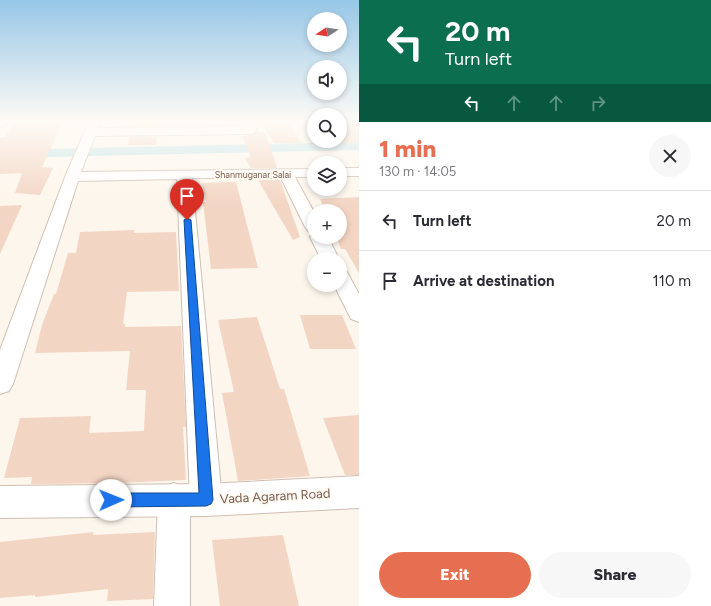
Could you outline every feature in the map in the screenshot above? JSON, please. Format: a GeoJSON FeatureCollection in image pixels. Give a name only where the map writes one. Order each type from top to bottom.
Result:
{"type":"FeatureCollection","features":[{"type":"Feature","properties":{"kind":"street"},"geometry":{"type":"LineString","coordinates":[[0,384],[83,149]]}},
{"type":"Feature","properties":{"kind":"street"},"geometry":{"type":"LineString","coordinates":[[347,172],[359,172]]}},
{"type":"Feature","properties":{"kind":"street","name":"Shanmuganar Salai"},"geometry":{"type":"LineString","coordinates":[[72,177],[184,174],[307,173]]}},
{"type":"Feature","properties":{"kind":"street"},"geometry":{"type":"LineString","coordinates":[[184,174],[206,500]]}},
{"type":"Feature","properties":{"kind":"street"},"geometry":{"type":"LineString","coordinates":[[286,174],[307,214]]}},
{"type":"Feature","properties":{"kind":"street"},"geometry":{"type":"LineString","coordinates":[[347,291],[359,314]]}},
{"type":"Feature","properties":{"kind":"street","name":"Vada Agaram Road"},"geometry":{"type":"LineString","coordinates":[[0,502],[174,499],[206,500],[359,492]]}},
{"type":"Feature","properties":{"kind":"street"},"geometry":{"type":"LineString","coordinates":[[172,606],[174,499]]}},
{"type":"Feature","properties":{"kind":"building"},"geometry":{"type":"Polygon","coordinates":[[[0,149],[50,149],[42,167],[53,168],[40,195],[15,193],[22,173],[0,174],[0,149]]]}},
{"type":"Feature","properties":{"kind":"building"},"geometry":{"type":"Polygon","coordinates":[[[248,149],[271,149],[277,168],[251,168],[245,158],[251,157],[248,149]]]}},
{"type":"Feature","properties":{"kind":"building"},"geometry":{"type":"Polygon","coordinates":[[[258,180],[280,180],[300,237],[293,240],[258,180]]]}},
{"type":"Feature","properties":{"kind":"building"},"geometry":{"type":"Polygon","coordinates":[[[236,182],[258,268],[211,269],[203,202],[206,202],[202,183],[236,182]]]}},
{"type":"Feature","properties":{"kind":"building"},"geometry":{"type":"Polygon","coordinates":[[[359,197],[359,273],[345,249],[341,249],[339,244],[347,244],[347,204],[322,204],[320,199],[359,197]]]}},
{"type":"Feature","properties":{"kind":"building"},"geometry":{"type":"Polygon","coordinates":[[[22,205],[0,254],[0,206],[22,205]]]}},
{"type":"Feature","properties":{"kind":"building"},"geometry":{"type":"Polygon","coordinates":[[[134,230],[134,233],[176,232],[179,291],[127,292],[123,324],[125,324],[125,327],[181,326],[186,427],[183,427],[186,480],[117,483],[31,484],[32,477],[4,478],[20,418],[91,416],[89,433],[144,431],[146,390],[126,390],[130,351],[35,353],[42,325],[54,294],[56,294],[68,253],[76,253],[80,232],[134,230]]]}},
{"type":"Feature","properties":{"kind":"building"},"geometry":{"type":"Polygon","coordinates":[[[300,315],[342,315],[356,349],[310,349],[300,315]]]}},
{"type":"Feature","properties":{"kind":"building"},"geometry":{"type":"Polygon","coordinates":[[[257,317],[280,389],[284,389],[310,476],[238,481],[222,393],[234,392],[218,320],[257,317]]]}},
{"type":"Feature","properties":{"kind":"building"},"geometry":{"type":"Polygon","coordinates":[[[359,415],[359,475],[345,475],[323,418],[359,415]]]}},
{"type":"Feature","properties":{"kind":"building"},"geometry":{"type":"Polygon","coordinates":[[[94,532],[93,535],[155,532],[153,599],[107,601],[108,589],[35,597],[35,595],[0,598],[0,542],[94,532]]]}},
{"type":"Feature","properties":{"kind":"building"},"geometry":{"type":"Polygon","coordinates":[[[283,535],[299,606],[220,606],[212,540],[283,535]]]}},
{"type":"Feature","properties":{"kind":"waterway"},"geometry":{"type":"LineString","coordinates":[[0,154],[212,149]]}},
{"type":"Feature","properties":{"kind":"route"},"geometry":{"type":"LineString","coordinates":[[111,500],[206,500],[187,220]]}}]}
